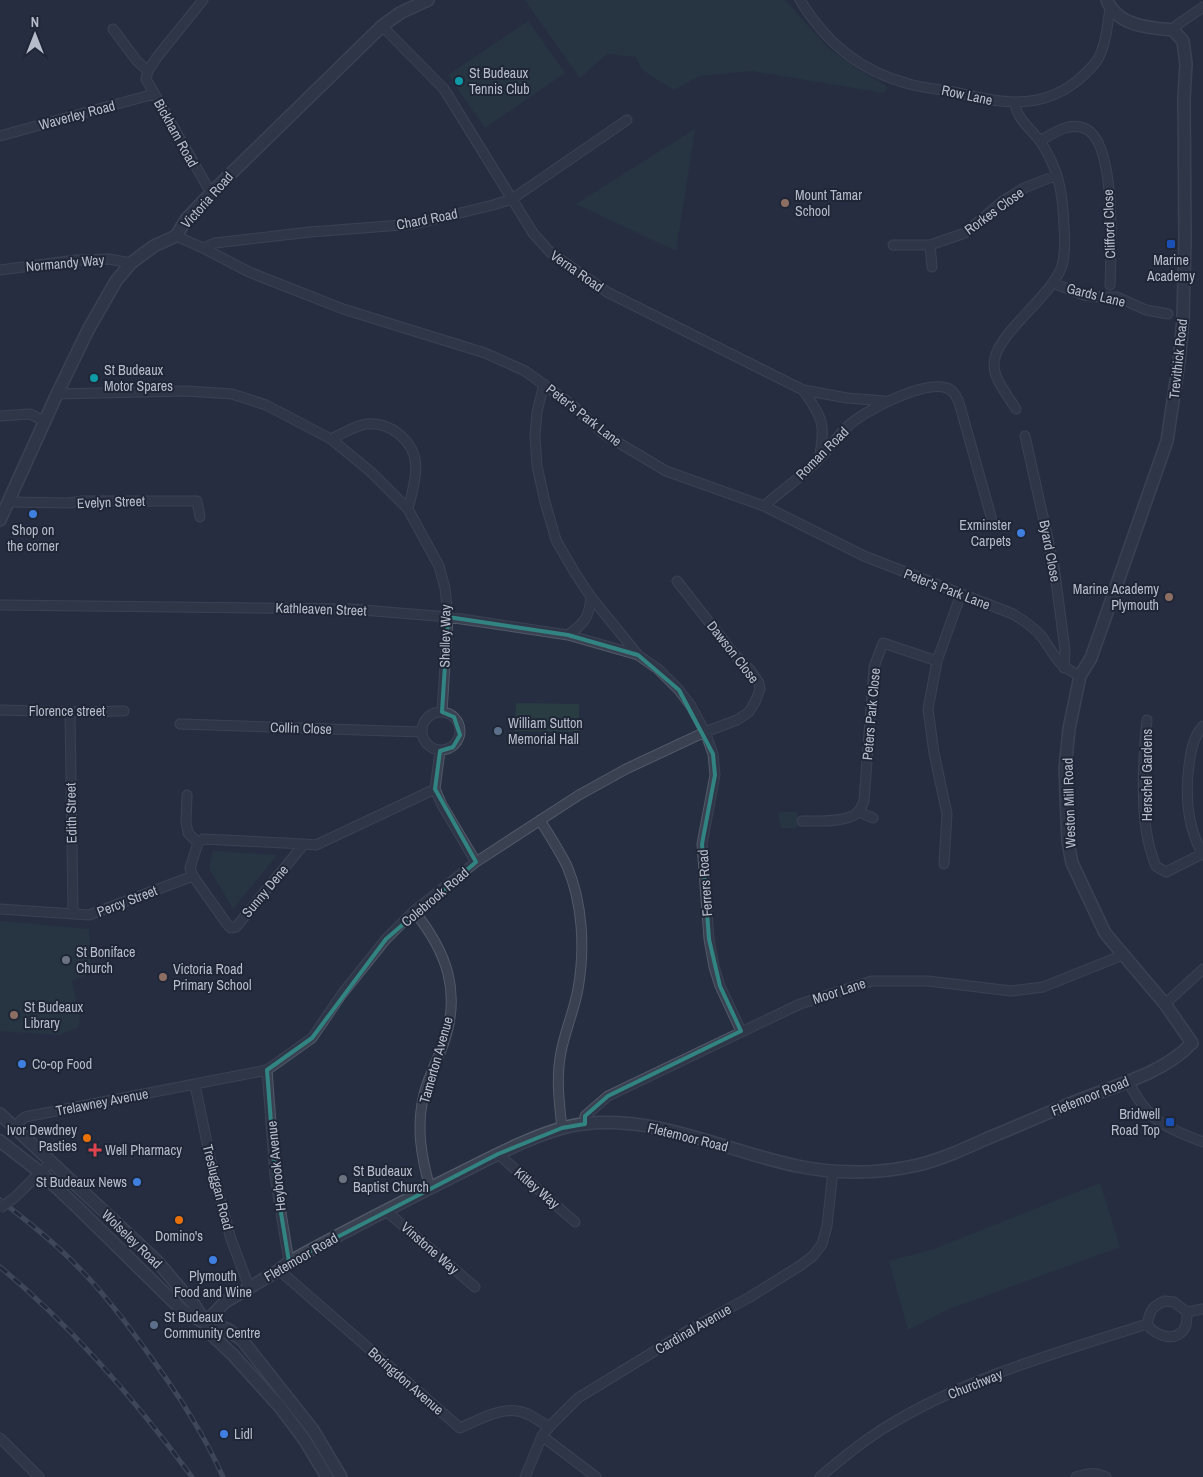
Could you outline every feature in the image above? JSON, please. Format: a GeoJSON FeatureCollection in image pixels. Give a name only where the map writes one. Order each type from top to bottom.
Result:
{"type":"FeatureCollection","features":[{"type":"Feature","properties":{"kind":"street"},"geometry":{"type":"LineString","coordinates":[[148,71],[157,56],[203,0]]}},
{"type":"Feature","properties":{"kind":"street","name":"Victoria Road"},"geometry":{"type":"LineString","coordinates":[[0,520],[44,421],[88,330],[116,281],[131,263],[154,246],[176,236],[187,218],[211,193],[382,26],[400,13],[428,0]]}},
{"type":"Feature","properties":{"kind":"street","name":"Row Lane"},"geometry":{"type":"LineString","coordinates":[[800,0],[808,13],[834,43],[856,62],[881,75],[910,84],[995,102],[1015,103],[1041,100],[1065,90],[1098,59],[1105,39],[1108,3]]}},
{"type":"Feature","properties":{"kind":"street"},"geometry":{"type":"LineString","coordinates":[[1108,3],[1121,17],[1132,24],[1173,30],[1177,25],[1203,7]]}},
{"type":"Feature","properties":{"kind":"street","name":"Verna Road"},"geometry":{"type":"LineString","coordinates":[[382,26],[444,89],[532,233],[550,252],[608,292],[803,390],[847,398],[885,401]]}},
{"type":"Feature","properties":{"kind":"street","name":"Bickham Road"},"geometry":{"type":"LineString","coordinates":[[113,29],[137,61],[148,71],[146,79],[211,193]]}},
{"type":"Feature","properties":{"kind":"street","name":"Trevithick Road"},"geometry":{"type":"LineString","coordinates":[[1080,676],[1092,658],[1166,441],[1174,403],[1183,320],[1185,240],[1184,98],[1186,64],[1183,41],[1173,30]]}},
{"type":"Feature","properties":{"kind":"street","name":"Waverley Road"},"geometry":{"type":"LineString","coordinates":[[0,136],[154,94]]}},
{"type":"Feature","properties":{"kind":"street"},"geometry":{"type":"LineString","coordinates":[[1015,103],[1016,111],[1040,141],[1057,175],[1063,197],[1065,240],[1063,263],[1053,283],[1004,341],[996,355],[994,366],[998,380],[1016,409]]}},
{"type":"Feature","properties":{"kind":"street","name":"Chard Road"},"geometry":{"type":"LineString","coordinates":[[203,248],[215,243],[301,233],[415,224],[493,205],[512,199],[627,120]]}},
{"type":"Feature","properties":{"kind":"street","name":"Clifford Close"},"geometry":{"type":"LineString","coordinates":[[1040,141],[1060,130],[1074,126],[1086,128],[1092,133],[1101,148],[1111,199],[1110,285]]}},
{"type":"Feature","properties":{"kind":"street","name":"Rorkes Close"},"geometry":{"type":"LineString","coordinates":[[893,245],[930,245],[965,233],[1003,202],[1024,188],[1057,175]]}},
{"type":"Feature","properties":{"kind":"street","name":"Peter's Park Lane"},"geometry":{"type":"LineString","coordinates":[[176,236],[249,272],[343,309],[485,353],[524,371],[571,404],[604,434],[666,471],[764,506],[864,556],[1013,614],[1027,622],[1041,635],[1056,660],[1064,668],[1080,676]]}},
{"type":"Feature","properties":{"kind":"street"},"geometry":{"type":"LineString","coordinates":[[930,245],[932,267]]}},
{"type":"Feature","properties":{"kind":"street","name":"Normandy Way"},"geometry":{"type":"LineString","coordinates":[[0,270],[76,260],[109,259],[131,263]]}},
{"type":"Feature","properties":{"kind":"street","name":"Gards Lane"},"geometry":{"type":"LineString","coordinates":[[1053,283],[1084,295],[1117,297],[1146,310],[1168,314]]}},
{"type":"Feature","properties":{"kind":"street"},"geometry":{"type":"LineString","coordinates":[[544,384],[537,412],[535,436],[537,466],[556,540],[591,597],[638,655]]}},
{"type":"Feature","properties":{"kind":"street","name":"Roman Road"},"geometry":{"type":"LineString","coordinates":[[764,506],[819,459],[848,426],[885,401],[908,393],[942,387],[952,391],[956,396],[964,415],[992,520]]}},
{"type":"Feature","properties":{"kind":"street","name":"Verna Road"},"geometry":{"type":"LineString","coordinates":[[803,390],[820,415],[824,436],[819,459]]}},
{"type":"Feature","properties":{"kind":"street","name":"Shelley Way"},"geometry":{"type":"LineString","coordinates":[[57,394],[186,391],[232,394],[266,405],[331,439],[371,472],[408,509],[439,566],[445,588],[448,617],[442,712]]}},
{"type":"Feature","properties":{"kind":"street"},"geometry":{"type":"LineString","coordinates":[[0,416],[30,414],[44,421]]}},
{"type":"Feature","properties":{"kind":"street"},"geometry":{"type":"LineString","coordinates":[[331,439],[365,424],[380,424],[394,430],[407,440],[415,454],[416,470],[408,509]]}},
{"type":"Feature","properties":{"kind":"street","name":"Byard Close"},"geometry":{"type":"LineString","coordinates":[[1025,436],[1054,566],[1066,650],[1064,668]]}},
{"type":"Feature","properties":{"kind":"street","name":"Evelyn Street"},"geometry":{"type":"LineString","coordinates":[[8,502],[197,501],[200,517]]}},
{"type":"Feature","properties":{"kind":"street","name":"Dawson Close"},"geometry":{"type":"LineString","coordinates":[[678,581],[734,654],[760,683],[756,700],[749,712],[738,720],[705,732]]}},
{"type":"Feature","properties":{"kind":"street"},"geometry":{"type":"LineString","coordinates":[[944,864],[947,814],[934,752],[928,709],[937,661],[961,594]]}},
{"type":"Feature","properties":{"kind":"street"},"geometry":{"type":"LineString","coordinates":[[568,635],[582,625],[590,613],[591,597]]}},
{"type":"Feature","properties":{"kind":"street","name":"Kathleaven Street"},"geometry":{"type":"LineString","coordinates":[[0,605],[350,609],[448,617],[568,635],[638,655]]}},
{"type":"Feature","properties":{"kind":"street","name":"Peters Park Close"},"geometry":{"type":"LineString","coordinates":[[859,812],[864,801],[874,667],[883,643],[937,661]]}},
{"type":"Feature","properties":{"kind":"street","name":"Ferrers Road"},"geometry":{"type":"LineString","coordinates":[[638,655],[658,669],[679,690],[691,706],[705,732],[713,754],[715,775],[702,844],[709,938],[714,967],[720,986],[741,1031]]}},
{"type":"Feature","properties":{"kind":"street","name":"Weston Mill Road"},"geometry":{"type":"LineString","coordinates":[[1080,676],[1069,729],[1065,769],[1068,842],[1072,863],[1105,933],[1198,1044]]}},
{"type":"Feature","properties":{"kind":"street","name":"Florence street"},"geometry":{"type":"LineString","coordinates":[[0,710],[124,711]]}},
{"type":"Feature","properties":{"kind":"street","name":"Edith Street"},"geometry":{"type":"LineString","coordinates":[[70,712],[73,913]]}},
{"type":"Feature","properties":{"kind":"street"},"geometry":{"type":"LineString","coordinates":[[442,712],[454,717],[460,729],[458,742],[447,750],[440,751],[429,747],[422,738],[421,732],[422,725],[430,715],[442,712]]}},
{"type":"Feature","properties":{"kind":"street","name":"Herschel Gardens"},"geometry":{"type":"LineString","coordinates":[[1147,720],[1144,743],[1144,798],[1147,832],[1156,865],[1166,872],[1202,854]]}},
{"type":"Feature","properties":{"kind":"street","name":"Collin Close"},"geometry":{"type":"LineString","coordinates":[[180,724],[421,732]]}},
{"type":"Feature","properties":{"kind":"street"},"geometry":{"type":"LineString","coordinates":[[1202,854],[1193,833],[1188,810],[1187,789],[1191,748],[1198,731],[1203,726]]}},
{"type":"Feature","properties":{"kind":"street","name":"Colebrook Road"},"geometry":{"type":"LineString","coordinates":[[195,1085],[267,1070],[312,1038],[359,971],[386,939],[414,911],[476,862],[579,795],[626,769],[705,732]]}},
{"type":"Feature","properties":{"kind":"street"},"geometry":{"type":"LineString","coordinates":[[440,751],[435,789],[442,805],[476,862]]}},
{"type":"Feature","properties":{"kind":"street","name":"Sunny Dene"},"geometry":{"type":"LineString","coordinates":[[198,843],[203,839],[316,845],[435,789]]}},
{"type":"Feature","properties":{"kind":"street"},"geometry":{"type":"LineString","coordinates":[[187,795],[186,822],[188,833],[198,843],[190,868],[192,876]]}},
{"type":"Feature","properties":{"kind":"street"},"geometry":{"type":"LineString","coordinates":[[802,820],[841,819],[853,816],[859,812],[873,818]]}},
{"type":"Feature","properties":{"kind":"street"},"geometry":{"type":"LineString","coordinates":[[540,820],[566,866],[578,902],[581,933],[581,968],[578,992],[561,1051],[557,1077],[562,1128]]}},
{"type":"Feature","properties":{"kind":"street","name":"Sunny Dene"},"geometry":{"type":"LineString","coordinates":[[192,876],[227,924],[231,928],[236,927],[304,844]]}},
{"type":"Feature","properties":{"kind":"street","name":"Percy Street"},"geometry":{"type":"LineString","coordinates":[[0,909],[73,913],[88,916],[192,876]]}},
{"type":"Feature","properties":{"kind":"street","name":"Tamerton Avenue"},"geometry":{"type":"LineString","coordinates":[[414,911],[427,927],[442,952],[449,976],[451,1001],[450,1022],[424,1095],[421,1114],[419,1136],[422,1160],[430,1188]]}},
{"type":"Feature","properties":{"kind":"street","name":"Moor Lane"},"geometry":{"type":"LineString","coordinates":[[585,1124],[585,1116],[608,1096],[800,1004],[872,981],[928,981],[1010,991],[1043,987],[1123,955]]}},
{"type":"Feature","properties":{"kind":"street"},"geometry":{"type":"LineString","coordinates":[[1165,1004],[1203,969]]}},
{"type":"Feature","properties":{"kind":"street","name":"Fletemoor Road"},"geometry":{"type":"LineString","coordinates":[[205,1322],[225,1302],[289,1262],[385,1210],[498,1154],[562,1128],[585,1124],[620,1122],[659,1128],[702,1138],[797,1166],[833,1171],[882,1171],[918,1165],[953,1154],[1088,1096],[1167,1065],[1198,1044]]}},
{"type":"Feature","properties":{"kind":"street","name":"Heybrook Avenue"},"geometry":{"type":"LineString","coordinates":[[267,1070],[275,1176],[289,1262]]}},
{"type":"Feature","properties":{"kind":"street"},"geometry":{"type":"LineString","coordinates":[[1128,1081],[1137,1099],[1149,1113],[1167,1127],[1203,1142]]}},
{"type":"Feature","properties":{"kind":"street","name":"Trelawney Avenue"},"geometry":{"type":"LineString","coordinates":[[12,1128],[25,1117],[195,1085]]}},
{"type":"Feature","properties":{"kind":"street","name":"Tresluggan Road"},"geometry":{"type":"LineString","coordinates":[[195,1085],[215,1180],[231,1239],[249,1288]]}},
{"type":"Feature","properties":{"kind":"street","name":"Wolseley Road"},"geometry":{"type":"LineString","coordinates":[[0,1114],[12,1128],[157,1262],[195,1306],[213,1336],[233,1355],[280,1407],[304,1439],[327,1477]]}},
{"type":"Feature","properties":{"kind":"street","name":"Wolseley Road"},"geometry":{"type":"LineString","coordinates":[[0,1141],[40,1173],[183,1311],[205,1322],[227,1328],[242,1340],[313,1430],[341,1477]]}},
{"type":"Feature","properties":{"kind":"street","name":"Kitley Way"},"geometry":{"type":"LineString","coordinates":[[498,1154],[576,1222]]}},
{"type":"Feature","properties":{"kind":"street"},"geometry":{"type":"LineString","coordinates":[[0,1208],[14,1198],[50,1162]]}},
{"type":"Feature","properties":{"kind":"street","name":"Cardinal Avenue"},"geometry":{"type":"LineString","coordinates":[[525,1477],[542,1436],[548,1427],[578,1398],[689,1330],[750,1297],[813,1256],[822,1244],[827,1226],[833,1171]]}},
{"type":"Feature","properties":{"kind":"street","name":"Vinstone Way"},"geometry":{"type":"LineString","coordinates":[[385,1210],[475,1287]]}},
{"type":"Feature","properties":{"kind":"street","name":"Boringdon Avenue"},"geometry":{"type":"LineString","coordinates":[[279,1270],[460,1428],[484,1417],[515,1410],[523,1412],[548,1427]]}},
{"type":"Feature","properties":{"kind":"street"},"geometry":{"type":"LineString","coordinates":[[1187,1312],[1186,1324],[1182,1332],[1174,1337],[1164,1337],[1152,1332],[1147,1324],[1156,1304],[1165,1301],[1174,1302],[1187,1312],[1203,1309]]}},
{"type":"Feature","properties":{"kind":"street","name":"Churchway"},"geometry":{"type":"LineString","coordinates":[[820,1477],[859,1445],[889,1425],[929,1403],[978,1381],[1022,1365],[1147,1324]]}},
{"type":"Feature","properties":{"kind":"street"},"geometry":{"type":"LineString","coordinates":[[542,1436],[596,1477]]}},
{"type":"Feature","properties":{"kind":"street"},"geometry":{"type":"LineString","coordinates":[[0,1438],[39,1477]]}},
{"type":"Feature","properties":{"kind":"street"},"geometry":{"type":"LineString","coordinates":[[1076,1477],[1088,1473],[1100,1474],[1106,1477]]}},
{"type":"Feature","properties":{"kind":"highlighted area"},"geometry":{"type":"Polygon","coordinates":[[[448,617],[568,635],[638,655],[679,690],[713,754],[715,775],[702,844],[709,939],[720,986],[741,1031],[608,1096],[585,1116],[585,1124],[562,1128],[498,1154],[289,1262],[275,1176],[267,1070],[312,1038],[386,939],[476,862],[435,789],[440,751],[453,747],[460,735],[454,717],[442,712],[448,617]]]}},
{"type":"Feature","properties":{"kind":"shaded area"},"geometry":{"type":"Polygon","coordinates":[[[525,0],[785,0],[828,48],[862,72],[888,87],[884,93],[752,71],[699,76],[674,90],[642,70],[636,57],[607,54],[580,78],[525,0]]]}},
{"type":"Feature","properties":{"kind":"shaded area"},"geometry":{"type":"Polygon","coordinates":[[[528,21],[565,73],[485,128],[448,75],[528,21]]]}},
{"type":"Feature","properties":{"kind":"shaded area"},"geometry":{"type":"Polygon","coordinates":[[[695,129],[676,251],[576,204],[695,129]]]}},
{"type":"Feature","properties":{"kind":"shaded area"},"geometry":{"type":"Polygon","coordinates":[[[516,703],[579,704],[579,732],[515,731],[516,703]]]}},
{"type":"Feature","properties":{"kind":"shaded area"},"geometry":{"type":"Polygon","coordinates":[[[778,812],[797,812],[797,828],[781,828],[778,812]]]}},
{"type":"Feature","properties":{"kind":"shaded area"},"geometry":{"type":"Polygon","coordinates":[[[213,851],[277,855],[233,909],[209,868],[213,851]]]}},
{"type":"Feature","properties":{"kind":"shaded area"},"geometry":{"type":"Polygon","coordinates":[[[0,921],[89,929],[91,973],[72,981],[80,1019],[78,1027],[60,1035],[0,1031],[0,921]]]}},
{"type":"Feature","properties":{"kind":"shaded area"},"geometry":{"type":"Polygon","coordinates":[[[1100,1183],[1120,1247],[949,1309],[908,1330],[889,1261],[934,1249],[1100,1183]]]}},
{"type":"Feature","properties":{"kind":"railway"},"geometry":{"type":"LineString","coordinates":[[0,1200],[69,1258],[116,1310],[180,1400],[208,1445],[223,1477]]}},
{"type":"Feature","properties":{"kind":"railway"},"geometry":{"type":"LineString","coordinates":[[0,1267],[53,1314],[102,1366],[149,1421],[192,1477]]}},
{"type":"Feature","properties":{"kind":"place","name":"St Budeaux Tennis Club"},"geometry":{"type":"Point","coordinates":[459,81]}},
{"type":"Feature","properties":{"kind":"place","name":"Mount Tamar School"},"geometry":{"type":"Point","coordinates":[785,203]}},
{"type":"Feature","properties":{"kind":"place","name":"Marine Academy"},"geometry":{"type":"Point","coordinates":[1171,244]}},
{"type":"Feature","properties":{"kind":"place","name":"St Budeaux Motor Spares"},"geometry":{"type":"Point","coordinates":[94,378]}},
{"type":"Feature","properties":{"kind":"place","name":"Shop on the corner"},"geometry":{"type":"Point","coordinates":[33,514]}},
{"type":"Feature","properties":{"kind":"place","name":"Exminster Carpets"},"geometry":{"type":"Point","coordinates":[1021,533]}},
{"type":"Feature","properties":{"kind":"place","name":"Marine Academy Plymouth"},"geometry":{"type":"Point","coordinates":[1169,597]}},
{"type":"Feature","properties":{"kind":"place","name":"William Sutton Memorial Hall"},"geometry":{"type":"Point","coordinates":[498,731]}},
{"type":"Feature","properties":{"kind":"place","name":"St Boniface Church"},"geometry":{"type":"Point","coordinates":[66,960]}},
{"type":"Feature","properties":{"kind":"place","name":"Victoria Road Primary School"},"geometry":{"type":"Point","coordinates":[163,977]}},
{"type":"Feature","properties":{"kind":"place","name":"St Budeaux Library"},"geometry":{"type":"Point","coordinates":[14,1015]}},
{"type":"Feature","properties":{"kind":"place","name":"Co-op Food"},"geometry":{"type":"Point","coordinates":[22,1064]}},
{"type":"Feature","properties":{"kind":"place","name":"Bridwell Road Top"},"geometry":{"type":"Point","coordinates":[1170,1122]}},
{"type":"Feature","properties":{"kind":"place","name":"Ivor Dewdney Pasties"},"geometry":{"type":"Point","coordinates":[87,1138]}},
{"type":"Feature","properties":{"kind":"place","name":"Well Pharmacy"},"geometry":{"type":"Point","coordinates":[95,1150]}},
{"type":"Feature","properties":{"kind":"place","name":"St Budeaux Baptist Church"},"geometry":{"type":"Point","coordinates":[343,1179]}},
{"type":"Feature","properties":{"kind":"place","name":"St Budeaux News"},"geometry":{"type":"Point","coordinates":[137,1182]}},
{"type":"Feature","properties":{"kind":"place","name":"Domino's"},"geometry":{"type":"Point","coordinates":[179,1220]}},
{"type":"Feature","properties":{"kind":"place","name":"Plymouth Food and Wine"},"geometry":{"type":"Point","coordinates":[213,1260]}},
{"type":"Feature","properties":{"kind":"place","name":"St Budeaux Community Centre"},"geometry":{"type":"Point","coordinates":[154,1325]}},
{"type":"Feature","properties":{"kind":"place","name":"Lidl"},"geometry":{"type":"Point","coordinates":[224,1434]}}]}
